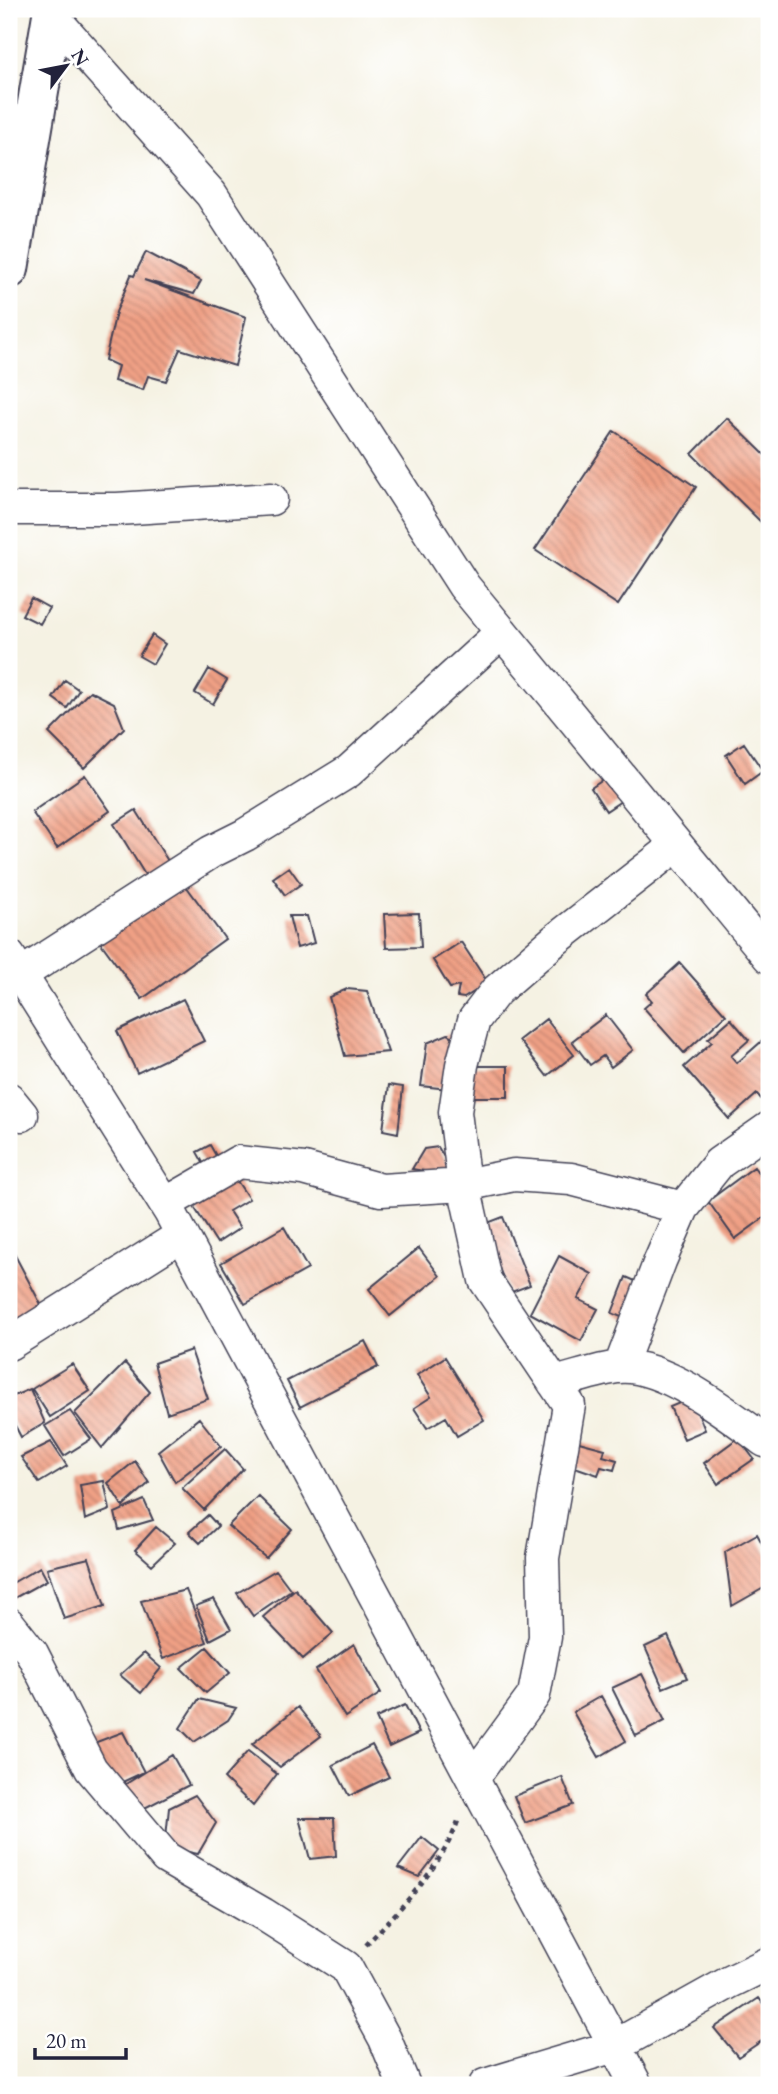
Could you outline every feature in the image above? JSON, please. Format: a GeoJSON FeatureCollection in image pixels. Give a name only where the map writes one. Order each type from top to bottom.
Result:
{"type":"FeatureCollection","features":[{"type":"Feature","properties":{"kind":"main road"},"geometry":{"type":"LineString","coordinates":[[10,260],[53,13]]}},
{"type":"Feature","properties":{"kind":"street"},"geometry":{"type":"LineString","coordinates":[[53,13],[211,194],[464,586],[769,957]]}},
{"type":"Feature","properties":{"kind":"street"},"geometry":{"type":"LineString","coordinates":[[9,509],[117,509],[271,499]]}},
{"type":"Feature","properties":{"kind":"street"},"geometry":{"type":"LineString","coordinates":[[502,632],[349,771],[245,835],[14,965],[165,1204],[636,2085]]}},
{"type":"Feature","properties":{"kind":"street"},"geometry":{"type":"LineString","coordinates":[[472,1778],[534,1695],[545,1637],[543,1558],[569,1405],[485,1280],[464,1185],[455,1112],[462,1065],[474,1020],[496,991],[555,940],[677,845]]}},
{"type":"Feature","properties":{"kind":"street"},"geometry":{"type":"LineString","coordinates":[[620,1367],[683,1208],[719,1163],[769,1128]]}},
{"type":"Feature","properties":{"kind":"street"},"geometry":{"type":"LineString","coordinates":[[165,1204],[238,1161],[304,1169],[381,1190],[464,1185],[514,1175],[571,1179],[683,1208]]}},
{"type":"Feature","properties":{"kind":"street"},"geometry":{"type":"LineString","coordinates":[[9,1344],[182,1235]]}},
{"type":"Feature","properties":{"kind":"street"},"geometry":{"type":"LineString","coordinates":[[554,1383],[620,1367],[647,1371],[689,1388],[769,1442]]}},
{"type":"Feature","properties":{"kind":"street"},"geometry":{"type":"LineString","coordinates":[[9,1624],[32,1653],[91,1769],[166,1858],[263,1914],[346,1967],[385,2039],[404,2085]]}},
{"type":"Feature","properties":{"kind":"street"},"geometry":{"type":"LineString","coordinates":[[485,2085],[615,2046],[769,1963]]}},
{"type":"Feature","properties":{"kind":"path"},"geometry":{"type":"LineString","coordinates":[[346,1967],[413,1895],[454,1837],[472,1778]]}},
{"type":"Feature","properties":{"kind":"building"},"geometry":{"type":"Polygon","coordinates":[[[146,252],[201,281],[194,294],[144,280],[246,317],[235,366],[180,349],[166,381],[148,376],[143,390],[114,381],[118,366],[105,360],[116,312],[131,275],[134,276],[146,252]]]}},
{"type":"Feature","properties":{"kind":"building"},"geometry":{"type":"Polygon","coordinates":[[[727,418],[769,459],[769,530],[692,454],[727,418]]]}},
{"type":"Feature","properties":{"kind":"building"},"geometry":{"type":"Polygon","coordinates":[[[614,431],[696,487],[618,605],[535,550],[614,431]]]}},
{"type":"Feature","properties":{"kind":"building"},"geometry":{"type":"Polygon","coordinates":[[[31,598],[49,608],[40,624],[22,615],[31,598]]]}},
{"type":"Feature","properties":{"kind":"building"},"geometry":{"type":"Polygon","coordinates":[[[152,635],[165,644],[153,664],[139,656],[152,635]]]}},
{"type":"Feature","properties":{"kind":"building"},"geometry":{"type":"Polygon","coordinates":[[[209,669],[227,680],[213,704],[195,693],[209,669]]]}},
{"type":"Feature","properties":{"kind":"building"},"geometry":{"type":"Polygon","coordinates":[[[65,680],[79,690],[67,708],[53,698],[65,680]]]}},
{"type":"Feature","properties":{"kind":"building"},"geometry":{"type":"Polygon","coordinates":[[[90,691],[114,703],[124,728],[84,768],[49,733],[90,691]]]}},
{"type":"Feature","properties":{"kind":"building"},"geometry":{"type":"Polygon","coordinates":[[[744,743],[763,771],[745,784],[726,755],[744,743]]]}},
{"type":"Feature","properties":{"kind":"building"},"geometry":{"type":"Polygon","coordinates":[[[612,774],[627,797],[606,811],[591,788],[612,774]]]}},
{"type":"Feature","properties":{"kind":"building"},"geometry":{"type":"Polygon","coordinates":[[[85,775],[110,811],[57,848],[32,812],[85,775]]]}},
{"type":"Feature","properties":{"kind":"building"},"geometry":{"type":"Polygon","coordinates":[[[136,810],[173,869],[150,883],[114,824],[136,810]]]}},
{"type":"Feature","properties":{"kind":"building"},"geometry":{"type":"Polygon","coordinates":[[[289,867],[301,884],[285,895],[273,878],[289,867]]]}},
{"type":"Feature","properties":{"kind":"building"},"geometry":{"type":"Polygon","coordinates":[[[178,875],[225,939],[142,999],[95,935],[178,875]]]}},
{"type":"Feature","properties":{"kind":"building"},"geometry":{"type":"Polygon","coordinates":[[[419,913],[421,947],[386,948],[384,914],[419,913]]]}},
{"type":"Feature","properties":{"kind":"building"},"geometry":{"type":"Polygon","coordinates":[[[289,916],[307,916],[314,943],[297,948],[289,916]]]}},
{"type":"Feature","properties":{"kind":"building"},"geometry":{"type":"Polygon","coordinates":[[[461,942],[488,983],[464,998],[457,997],[459,986],[450,988],[433,960],[461,942]]]}},
{"type":"Feature","properties":{"kind":"building"},"geometry":{"type":"Polygon","coordinates":[[[680,963],[726,1015],[684,1053],[644,1008],[652,1001],[646,994],[680,963]]]}},
{"type":"Feature","properties":{"kind":"building"},"geometry":{"type":"Polygon","coordinates":[[[347,989],[367,991],[388,1052],[345,1056],[329,997],[347,989]]]}},
{"type":"Feature","properties":{"kind":"building"},"geometry":{"type":"Polygon","coordinates":[[[183,999],[204,1041],[137,1073],[117,1031],[183,999]]]}},
{"type":"Feature","properties":{"kind":"building"},"geometry":{"type":"Polygon","coordinates":[[[606,1015],[633,1050],[611,1067],[603,1056],[590,1065],[572,1041],[606,1015]]]}},
{"type":"Feature","properties":{"kind":"building"},"geometry":{"type":"Polygon","coordinates":[[[546,1019],[574,1055],[547,1076],[519,1040],[546,1019]]]}},
{"type":"Feature","properties":{"kind":"building"},"geometry":{"type":"Polygon","coordinates":[[[731,1019],[749,1040],[731,1056],[737,1063],[762,1041],[769,1049],[769,1108],[757,1094],[729,1119],[684,1067],[712,1042],[708,1039],[731,1019]]]}},
{"type":"Feature","properties":{"kind":"building"},"geometry":{"type":"Polygon","coordinates":[[[448,1034],[463,1042],[457,1090],[421,1086],[427,1043],[448,1034]]]}},
{"type":"Feature","properties":{"kind":"building"},"geometry":{"type":"Polygon","coordinates":[[[470,1066],[508,1066],[508,1097],[471,1097],[470,1066]]]}},
{"type":"Feature","properties":{"kind":"building"},"geometry":{"type":"Polygon","coordinates":[[[389,1085],[403,1087],[398,1133],[383,1130],[389,1085]]]}},
{"type":"Feature","properties":{"kind":"building"},"geometry":{"type":"Polygon","coordinates":[[[210,1145],[219,1161],[206,1168],[197,1152],[210,1145]]]}},
{"type":"Feature","properties":{"kind":"building"},"geometry":{"type":"Polygon","coordinates":[[[438,1147],[455,1176],[412,1169],[424,1149],[438,1147]]]}},
{"type":"Feature","properties":{"kind":"building"},"geometry":{"type":"Polygon","coordinates":[[[754,1167],[769,1187],[769,1214],[735,1239],[708,1201],[754,1167]]]}},
{"type":"Feature","properties":{"kind":"building"},"geometry":{"type":"Polygon","coordinates":[[[231,1172],[249,1199],[229,1211],[240,1228],[217,1243],[189,1199],[231,1172]]]}},
{"type":"Feature","properties":{"kind":"building"},"geometry":{"type":"Polygon","coordinates":[[[503,1217],[530,1285],[509,1293],[482,1225],[503,1217]]]}},
{"type":"Feature","properties":{"kind":"building"},"geometry":{"type":"Polygon","coordinates":[[[284,1227],[308,1269],[245,1304],[221,1263],[284,1227]]]}},
{"type":"Feature","properties":{"kind":"building"},"geometry":{"type":"Polygon","coordinates":[[[9,1244],[45,1312],[9,1332],[9,1244]]]}},
{"type":"Feature","properties":{"kind":"building"},"geometry":{"type":"Polygon","coordinates":[[[419,1248],[440,1276],[390,1316],[369,1289],[419,1248]]]}},
{"type":"Feature","properties":{"kind":"building"},"geometry":{"type":"Polygon","coordinates":[[[559,1256],[592,1274],[578,1299],[598,1309],[581,1341],[530,1313],[559,1256]]]}},
{"type":"Feature","properties":{"kind":"building"},"geometry":{"type":"Polygon","coordinates":[[[626,1277],[647,1286],[632,1322],[612,1313],[626,1277]]]}},
{"type":"Feature","properties":{"kind":"building"},"geometry":{"type":"Polygon","coordinates":[[[365,1341],[378,1367],[300,1407],[287,1381],[365,1341]]]}},
{"type":"Feature","properties":{"kind":"building"},"geometry":{"type":"Polygon","coordinates":[[[191,1350],[208,1399],[167,1413],[154,1363],[191,1350]]]}},
{"type":"Feature","properties":{"kind":"building"},"geometry":{"type":"Polygon","coordinates":[[[445,1357],[484,1420],[457,1436],[446,1417],[427,1428],[414,1408],[431,1397],[417,1375],[445,1357]]]}},
{"type":"Feature","properties":{"kind":"building"},"geometry":{"type":"Polygon","coordinates":[[[125,1363],[150,1392],[102,1448],[75,1413],[125,1363]]]}},
{"type":"Feature","properties":{"kind":"building"},"geometry":{"type":"Polygon","coordinates":[[[72,1364],[90,1391],[50,1417],[32,1389],[72,1364]]]}},
{"type":"Feature","properties":{"kind":"building"},"geometry":{"type":"Polygon","coordinates":[[[30,1389],[45,1423],[21,1437],[9,1414],[9,1398],[30,1389]]]}},
{"type":"Feature","properties":{"kind":"building"},"geometry":{"type":"Polygon","coordinates":[[[696,1396],[702,1412],[698,1413],[705,1430],[684,1439],[670,1407],[696,1396]]]}},
{"type":"Feature","properties":{"kind":"building"},"geometry":{"type":"Polygon","coordinates":[[[70,1411],[91,1439],[64,1456],[45,1426],[70,1411]]]}},
{"type":"Feature","properties":{"kind":"building"},"geometry":{"type":"Polygon","coordinates":[[[199,1418],[221,1446],[175,1482],[158,1451],[199,1418]]]}},
{"type":"Feature","properties":{"kind":"building"},"geometry":{"type":"Polygon","coordinates":[[[738,1438],[754,1459],[718,1484],[704,1463],[738,1438]]]}},
{"type":"Feature","properties":{"kind":"building"},"geometry":{"type":"Polygon","coordinates":[[[51,1442],[67,1466],[39,1483],[21,1457],[51,1442]]]}},
{"type":"Feature","properties":{"kind":"building"},"geometry":{"type":"Polygon","coordinates":[[[579,1442],[605,1449],[603,1456],[617,1460],[614,1470],[601,1467],[598,1475],[572,1466],[579,1442]]]}},
{"type":"Feature","properties":{"kind":"building"},"geometry":{"type":"Polygon","coordinates":[[[225,1449],[243,1469],[204,1510],[182,1488],[225,1449]]]}},
{"type":"Feature","properties":{"kind":"building"},"geometry":{"type":"Polygon","coordinates":[[[135,1461],[149,1483],[123,1507],[108,1483],[135,1461]]]}},
{"type":"Feature","properties":{"kind":"building"},"geometry":{"type":"Polygon","coordinates":[[[104,1481],[110,1510],[85,1520],[80,1485],[104,1481]]]}},
{"type":"Feature","properties":{"kind":"building"},"geometry":{"type":"Polygon","coordinates":[[[258,1496],[292,1529],[266,1558],[228,1526],[258,1496]]]}},
{"type":"Feature","properties":{"kind":"building"},"geometry":{"type":"Polygon","coordinates":[[[144,1500],[153,1520],[119,1530],[115,1513],[144,1500]]]}},
{"type":"Feature","properties":{"kind":"building"},"geometry":{"type":"Polygon","coordinates":[[[208,1515],[218,1526],[200,1543],[189,1532],[208,1515]]]}},
{"type":"Feature","properties":{"kind":"building"},"geometry":{"type":"Polygon","coordinates":[[[156,1527],[175,1543],[152,1565],[135,1550],[156,1527]]]}},
{"type":"Feature","properties":{"kind":"building"},"geometry":{"type":"Polygon","coordinates":[[[757,1534],[769,1556],[769,1585],[732,1606],[725,1552],[757,1534]]]}},
{"type":"Feature","properties":{"kind":"building"},"geometry":{"type":"Polygon","coordinates":[[[89,1558],[105,1606],[64,1619],[47,1568],[89,1558]]]}},
{"type":"Feature","properties":{"kind":"building"},"geometry":{"type":"Polygon","coordinates":[[[40,1567],[47,1580],[9,1601],[9,1585],[40,1567]]]}},
{"type":"Feature","properties":{"kind":"building"},"geometry":{"type":"Polygon","coordinates":[[[276,1570],[291,1590],[253,1616],[237,1593],[276,1570]]]}},
{"type":"Feature","properties":{"kind":"building"},"geometry":{"type":"Polygon","coordinates":[[[295,1589],[333,1633],[303,1659],[263,1617],[295,1589]]]}},
{"type":"Feature","properties":{"kind":"building"},"geometry":{"type":"Polygon","coordinates":[[[186,1590],[207,1642],[163,1659],[141,1601],[186,1590]]]}},
{"type":"Feature","properties":{"kind":"building"},"geometry":{"type":"Polygon","coordinates":[[[214,1599],[231,1629],[210,1640],[196,1606],[214,1599]]]}},
{"type":"Feature","properties":{"kind":"building"},"geometry":{"type":"Polygon","coordinates":[[[668,1636],[687,1678],[663,1688],[645,1647],[668,1636]]]}},
{"type":"Feature","properties":{"kind":"building"},"geometry":{"type":"Polygon","coordinates":[[[354,1644],[381,1693],[345,1717],[316,1670],[354,1644]]]}},
{"type":"Feature","properties":{"kind":"building"},"geometry":{"type":"Polygon","coordinates":[[[207,1647],[230,1673],[206,1693],[181,1668],[207,1647]]]}},
{"type":"Feature","properties":{"kind":"building"},"geometry":{"type":"Polygon","coordinates":[[[144,1653],[161,1668],[141,1693],[120,1675],[144,1653]]]}},
{"type":"Feature","properties":{"kind":"building"},"geometry":{"type":"Polygon","coordinates":[[[642,1674],[665,1721],[636,1736],[612,1688],[642,1674]]]}},
{"type":"Feature","properties":{"kind":"building"},"geometry":{"type":"Polygon","coordinates":[[[601,1696],[626,1741],[599,1757],[573,1712],[601,1696]]]}},
{"type":"Feature","properties":{"kind":"building"},"geometry":{"type":"Polygon","coordinates":[[[199,1699],[236,1708],[228,1720],[194,1742],[180,1728],[199,1699]]]}},
{"type":"Feature","properties":{"kind":"building"},"geometry":{"type":"Polygon","coordinates":[[[405,1705],[419,1733],[389,1747],[376,1718],[405,1705]]]}},
{"type":"Feature","properties":{"kind":"building"},"geometry":{"type":"Polygon","coordinates":[[[298,1707],[321,1736],[280,1767],[252,1744],[298,1707]]]}},
{"type":"Feature","properties":{"kind":"building"},"geometry":{"type":"Polygon","coordinates":[[[123,1732],[144,1772],[114,1786],[86,1746],[123,1732]]]}},
{"type":"Feature","properties":{"kind":"building"},"geometry":{"type":"Polygon","coordinates":[[[372,1745],[389,1777],[349,1796],[333,1765],[372,1745]]]}},
{"type":"Feature","properties":{"kind":"building"},"geometry":{"type":"Polygon","coordinates":[[[248,1751],[277,1774],[253,1806],[224,1778],[248,1751]]]}},
{"type":"Feature","properties":{"kind":"building"},"geometry":{"type":"Polygon","coordinates":[[[172,1755],[189,1785],[135,1813],[118,1789],[172,1755]]]}},
{"type":"Feature","properties":{"kind":"building"},"geometry":{"type":"Polygon","coordinates":[[[562,1777],[573,1805],[525,1823],[514,1796],[562,1777]]]}},
{"type":"Feature","properties":{"kind":"building"},"geometry":{"type":"Polygon","coordinates":[[[195,1795],[216,1823],[198,1854],[165,1847],[169,1808],[195,1795]]]}},
{"type":"Feature","properties":{"kind":"building"},"geometry":{"type":"Polygon","coordinates":[[[299,1818],[334,1818],[336,1856],[310,1859],[299,1818]]]}},
{"type":"Feature","properties":{"kind":"building"},"geometry":{"type":"Polygon","coordinates":[[[422,1837],[439,1851],[419,1877],[398,1868],[422,1837]]]}},
{"type":"Feature","properties":{"kind":"building"},"geometry":{"type":"Polygon","coordinates":[[[759,1998],[769,2012],[769,2036],[738,2057],[714,2028],[759,1998]]]}}]}
